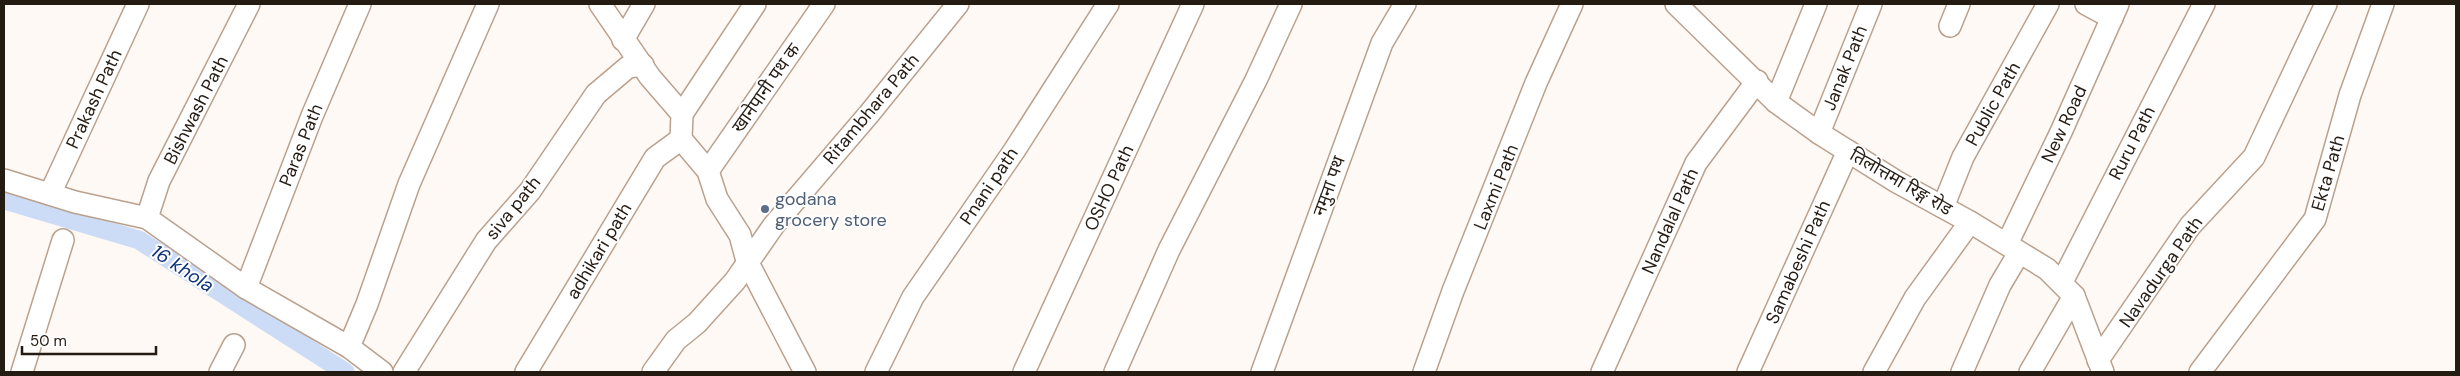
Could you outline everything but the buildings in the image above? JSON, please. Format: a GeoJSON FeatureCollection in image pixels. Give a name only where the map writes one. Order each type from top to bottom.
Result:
{"type":"FeatureCollection","features":[{"type":"Feature","properties":{"kind":"street","name":"Prakash Path"},"geometry":{"type":"LineString","coordinates":[[50,194],[138,4]]}},
{"type":"Feature","properties":{"kind":"street","name":"Paras Path"},"geometry":{"type":"LineString","coordinates":[[246,288],[309,124],[360,4]]}},
{"type":"Feature","properties":{"kind":"street"},"geometry":{"type":"LineString","coordinates":[[349,347],[367,304],[409,184],[488,4]]}},
{"type":"Feature","properties":{"kind":"street"},"geometry":{"type":"LineString","coordinates":[[600,4],[623,40],[644,65],[650,77],[682,114]]}},
{"type":"Feature","properties":{"kind":"street"},"geometry":{"type":"LineString","coordinates":[[623,40],[644,4]]}},
{"type":"Feature","properties":{"kind":"street"},"geometry":{"type":"LineString","coordinates":[[755,4],[682,114],[681,139],[708,171],[717,199],[740,235],[748,261],[806,372]]}},
{"type":"Feature","properties":{"kind":"street","name":"खानेपानी पथ क"},"geometry":{"type":"LineString","coordinates":[[708,171],[824,4]]}},
{"type":"Feature","properties":{"kind":"street","name":"Ritambhara Path"},"geometry":{"type":"LineString","coordinates":[[654,372],[676,340],[697,323],[735,281],[774,225],[869,114],[958,4]]}},
{"type":"Feature","properties":{"kind":"street","name":"Pnani path"},"geometry":{"type":"LineString","coordinates":[[876,372],[913,297],[1014,151],[1108,4]]}},
{"type":"Feature","properties":{"kind":"street","name":"OSHO Path"},"geometry":{"type":"LineString","coordinates":[[1024,372],[1193,4]]}},
{"type":"Feature","properties":{"kind":"street"},"geometry":{"type":"LineString","coordinates":[[1115,372],[1169,250],[1256,80],[1290,4]]}},
{"type":"Feature","properties":{"kind":"street","name":"नमुना पथ"},"geometry":{"type":"LineString","coordinates":[[1262,372],[1382,43],[1404,4]]}},
{"type":"Feature","properties":{"kind":"street","name":"Laxmi Path"},"geometry":{"type":"LineString","coordinates":[[1424,372],[1536,83],[1572,4]]}},
{"type":"Feature","properties":{"kind":"street","name":"तिलोत्तमा रिङ्ग रोड"},"geometry":{"type":"LineString","coordinates":[[1676,4],[1776,102],[1819,133],[1897,182],[1970,222],[2047,269],[2068,289]]}},
{"type":"Feature","properties":{"kind":"street"},"geometry":{"type":"LineString","coordinates":[[1776,102],[1816,4]]}},
{"type":"Feature","properties":{"kind":"street","name":"Janak Path"},"geometry":{"type":"LineString","coordinates":[[1819,133],[1872,4]]}},
{"type":"Feature","properties":{"kind":"street"},"geometry":{"type":"LineString","coordinates":[[1950,26],[1960,4]]}},
{"type":"Feature","properties":{"kind":"street","name":"Public Path"},"geometry":{"type":"LineString","coordinates":[[1943,207],[1964,157],[2048,4]]}},
{"type":"Feature","properties":{"kind":"street"},"geometry":{"type":"LineString","coordinates":[[2086,4],[2115,11]]}},
{"type":"Feature","properties":{"kind":"street","name":"Ruru Path"},"geometry":{"type":"LineString","coordinates":[[2030,372],[2204,4]]}},
{"type":"Feature","properties":{"kind":"street","name":"Navadurga Path"},"geometry":{"type":"LineString","coordinates":[[2100,366],[2190,226],[2254,157],[2326,4]]}},
{"type":"Feature","properties":{"kind":"street","name":"Ekta Path"},"geometry":{"type":"LineString","coordinates":[[2200,372],[2314,220],[2350,94],[2383,4]]}},
{"type":"Feature","properties":{"kind":"street","name":"Bishwash Path"},"geometry":{"type":"LineString","coordinates":[[147,218],[160,181],[241,5]]}},
{"type":"Feature","properties":{"kind":"street","name":"New Road"},"geometry":{"type":"LineString","coordinates":[[1962,372],[2000,285],[2062,132],[2115,11]]}},
{"type":"Feature","properties":{"kind":"street","name":"siva path"},"geometry":{"type":"LineString","coordinates":[[404,372],[486,241],[530,191],[596,94],[628,67],[644,65]]}},
{"type":"Feature","properties":{"kind":"street","name":"Nandalal Path"},"geometry":{"type":"LineString","coordinates":[[1602,372],[1696,163],[1757,82]]}},
{"type":"Feature","properties":{"kind":"street","name":"adhikari path"},"geometry":{"type":"LineString","coordinates":[[526,372],[655,158],[681,139]]}},
{"type":"Feature","properties":{"kind":"street","name":"Samabeshi Path"},"geometry":{"type":"LineString","coordinates":[[1748,372],[1848,151]]}},
{"type":"Feature","properties":{"kind":"street"},"geometry":{"type":"LineString","coordinates":[[4,180],[50,194],[147,218],[246,288],[349,347],[382,372]]}},
{"type":"Feature","properties":{"kind":"street"},"geometry":{"type":"LineString","coordinates":[[1874,372],[1915,298],[1970,222]]}},
{"type":"Feature","properties":{"kind":"street"},"geometry":{"type":"LineString","coordinates":[[22,372],[63,240]]}},
{"type":"Feature","properties":{"kind":"street"},"geometry":{"type":"LineString","coordinates":[[2068,289],[2100,366]]}},
{"type":"Feature","properties":{"kind":"street"},"geometry":{"type":"LineString","coordinates":[[220,372],[234,346]]}},
{"type":"Feature","properties":{"kind":"waterway","name":"16 khola"},"geometry":{"type":"LineString","coordinates":[[4,200],[139,240],[345,372]]}},
{"type":"Feature","properties":{"kind":"place","name":"godana grocery store"},"geometry":{"type":"Point","coordinates":[765,209]}}]}
